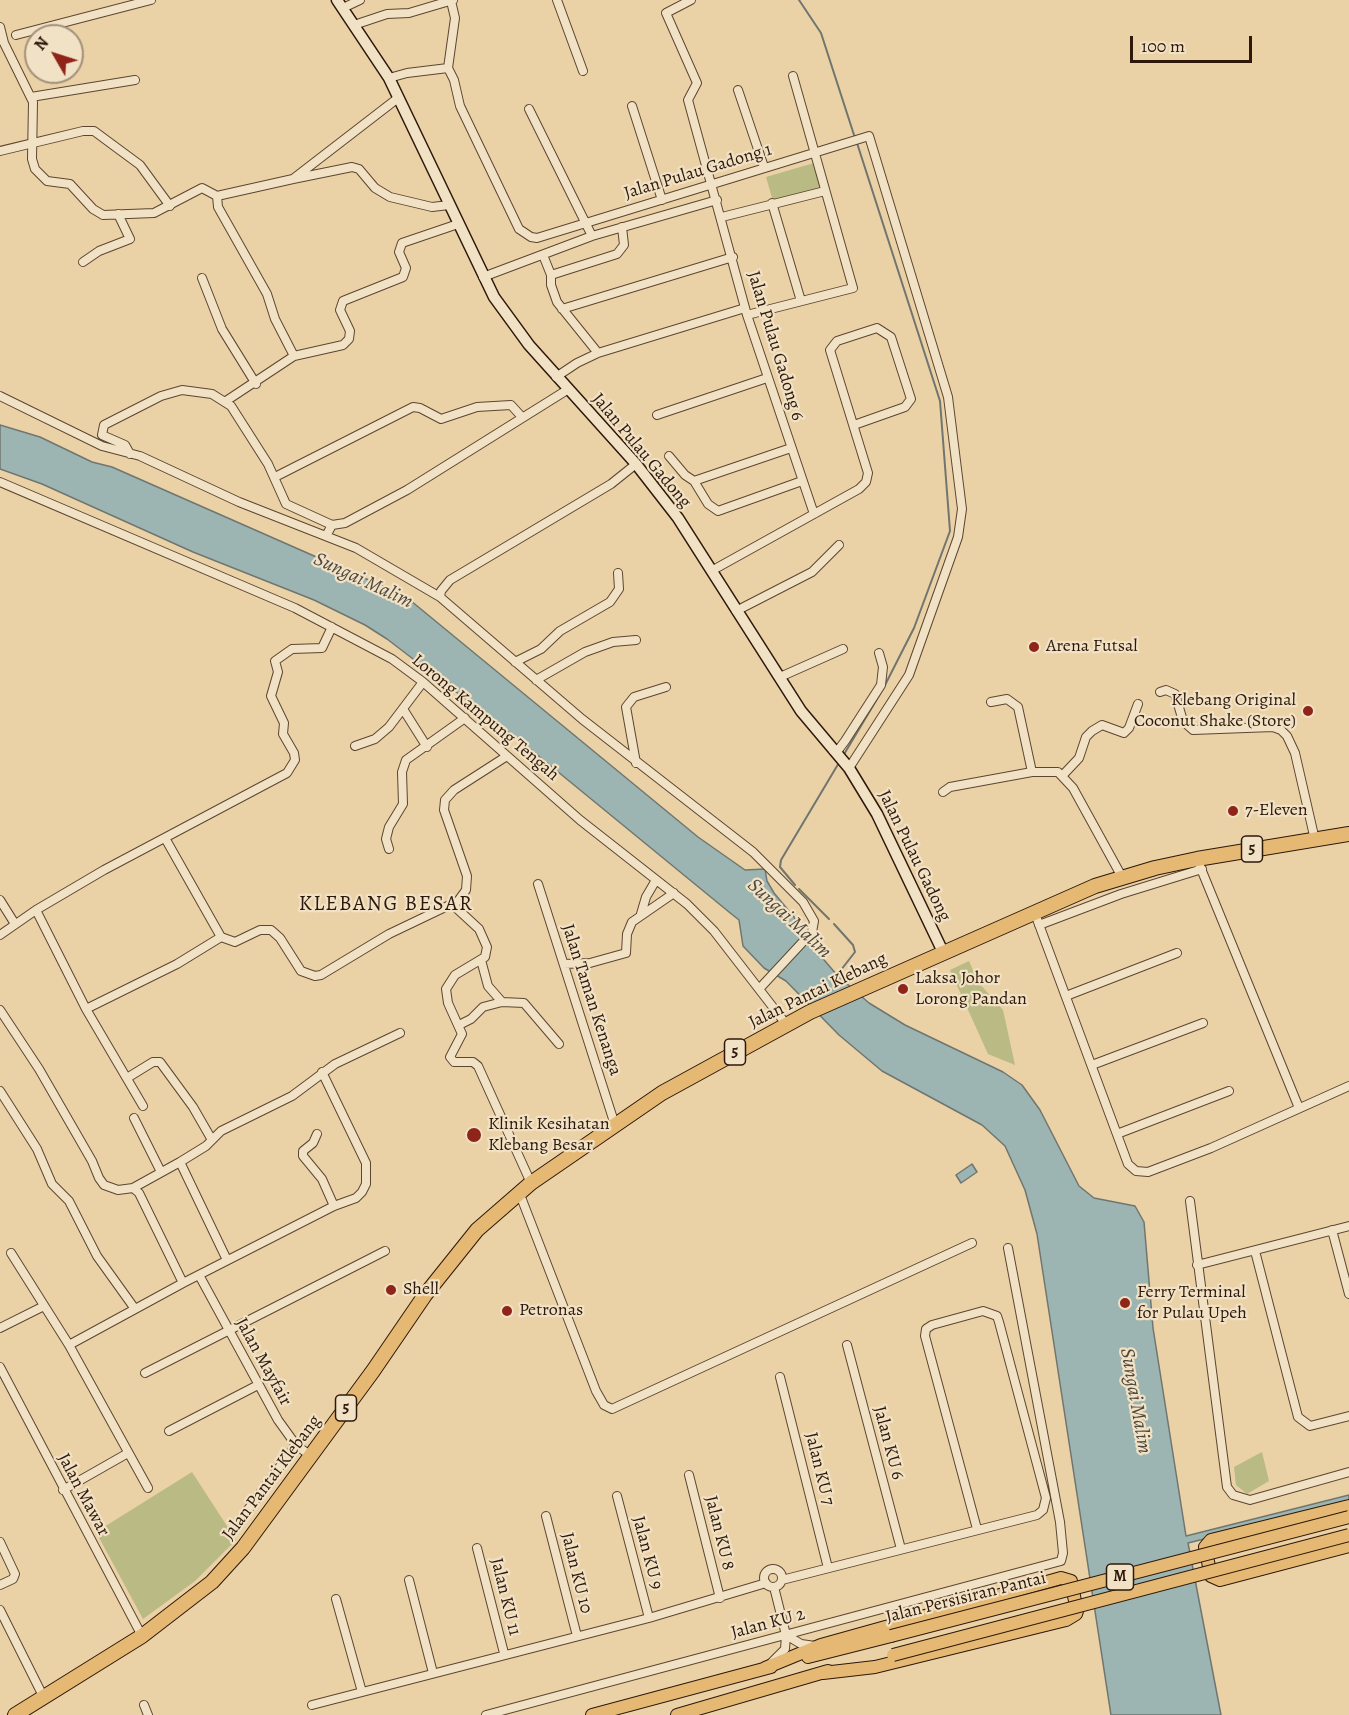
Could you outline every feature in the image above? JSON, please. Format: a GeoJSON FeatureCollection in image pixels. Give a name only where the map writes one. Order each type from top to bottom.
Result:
{"type":"FeatureCollection","features":[{"type":"Feature","properties":{"kind":"highway","name":"Jalan Pantai Klebang"},"geometry":{"type":"LineString","coordinates":[[15,1715],[142,1636],[228,1566],[311,1456],[460,1249],[489,1218],[519,1192],[662,1093],[810,1012],[1034,911],[1122,877],[1349,834]]}},
{"type":"Feature","properties":{"kind":"main road","name":"Jalan Pulau Gadong"},"geometry":{"type":"LineString","coordinates":[[340,4],[389,78],[483,277],[508,318],[567,390],[636,464],[712,570],[801,711],[848,766],[877,814],[943,952]]}},
{"type":"Feature","properties":{"kind":"main road"},"geometry":{"type":"LineString","coordinates":[[1349,1506],[1211,1540],[1205,1547],[1211,1576],[1220,1580],[1349,1546]]}},
{"type":"Feature","properties":{"kind":"main road","name":"Jalan Persisiran Pantai"},"geometry":{"type":"LineString","coordinates":[[592,1715],[1349,1517]]}},
{"type":"Feature","properties":{"kind":"main road","name":"Jalan Persisiran Pantai"},"geometry":{"type":"LineString","coordinates":[[677,1715],[823,1672],[1349,1536]]}},
{"type":"Feature","properties":{"kind":"main road"},"geometry":{"type":"LineString","coordinates":[[765,1668],[820,1645],[1065,1577],[1071,1581],[1077,1611],[1066,1620],[875,1667],[823,1672]]}},
{"type":"Feature","properties":{"kind":"street"},"geometry":{"type":"LineString","coordinates":[[16,35],[151,0]]}},
{"type":"Feature","properties":{"kind":"street"},"geometry":{"type":"LineString","coordinates":[[340,4],[360,0]]}},
{"type":"Feature","properties":{"kind":"street"},"geometry":{"type":"LineString","coordinates":[[354,25],[387,14],[410,13],[452,0],[455,18],[448,69],[407,73],[389,78]]}},
{"type":"Feature","properties":{"kind":"street"},"geometry":{"type":"LineString","coordinates":[[557,0],[583,71]]}},
{"type":"Feature","properties":{"kind":"street","name":"Jalan Pulau Gadong 6"},"geometry":{"type":"LineString","coordinates":[[691,0],[666,13],[697,83],[688,100],[713,184],[746,311],[814,514]]}},
{"type":"Feature","properties":{"kind":"street"},"geometry":{"type":"LineString","coordinates":[[0,27],[10,56],[31,97],[34,114],[32,159],[41,177],[47,181],[70,184],[97,213],[154,213],[202,188],[217,196],[352,167],[365,174],[375,188],[390,197],[432,207],[449,205]]}},
{"type":"Feature","properties":{"kind":"street","name":"Jalan Pulau Gadong 1"},"geometry":{"type":"LineString","coordinates":[[448,69],[464,118],[519,229],[524,234],[537,238],[867,137],[948,397],[962,509],[958,537],[909,675],[848,766]]}},
{"type":"Feature","properties":{"kind":"street"},"geometry":{"type":"LineString","coordinates":[[556,377],[598,353],[746,311],[853,288],[793,76]]}},
{"type":"Feature","properties":{"kind":"street"},"geometry":{"type":"LineString","coordinates":[[31,97],[135,80]]}},
{"type":"Feature","properties":{"kind":"street"},"geometry":{"type":"LineString","coordinates":[[738,90],[764,167]]}},
{"type":"Feature","properties":{"kind":"street"},"geometry":{"type":"LineString","coordinates":[[292,179],[399,98]]}},
{"type":"Feature","properties":{"kind":"street"},"geometry":{"type":"LineString","coordinates":[[632,106],[662,200]]}},
{"type":"Feature","properties":{"kind":"street"},"geometry":{"type":"LineString","coordinates":[[529,109],[592,236]]}},
{"type":"Feature","properties":{"kind":"street"},"geometry":{"type":"LineString","coordinates":[[0,151],[89,130],[100,133],[140,165],[170,206]]}},
{"type":"Feature","properties":{"kind":"street"},"geometry":{"type":"LineString","coordinates":[[722,217],[825,190]]}},
{"type":"Feature","properties":{"kind":"street"},"geometry":{"type":"LineString","coordinates":[[217,196],[218,207],[267,294],[275,319],[294,356]]}},
{"type":"Feature","properties":{"kind":"street"},"geometry":{"type":"LineString","coordinates":[[483,277],[592,236],[717,200]]}},
{"type":"Feature","properties":{"kind":"street"},"geometry":{"type":"LineString","coordinates":[[772,203],[801,300]]}},
{"type":"Feature","properties":{"kind":"street"},"geometry":{"type":"LineString","coordinates":[[83,262],[93,254],[129,238],[118,214]]}},
{"type":"Feature","properties":{"kind":"street"},"geometry":{"type":"LineString","coordinates":[[226,401],[255,384],[294,356],[343,345],[349,339],[350,332],[340,310],[343,301],[403,277],[406,268],[399,252],[402,243],[458,224]]}},
{"type":"Feature","properties":{"kind":"street","name":"Jalan Pulau Gadong 1"},"geometry":{"type":"LineString","coordinates":[[551,275],[617,254],[624,245],[622,227]]}},
{"type":"Feature","properties":{"kind":"street"},"geometry":{"type":"LineString","coordinates":[[543,255],[551,275],[553,294],[562,309],[598,353]]}},
{"type":"Feature","properties":{"kind":"street"},"geometry":{"type":"LineString","coordinates":[[562,309],[733,257]]}},
{"type":"Feature","properties":{"kind":"street"},"geometry":{"type":"LineString","coordinates":[[202,278],[222,329],[255,384]]}},
{"type":"Feature","properties":{"kind":"street"},"geometry":{"type":"LineString","coordinates":[[712,570],[866,483],[868,473],[830,355],[832,345],[837,341],[877,328],[882,329],[891,337],[911,395],[909,404],[854,425]]}},
{"type":"Feature","properties":{"kind":"street"},"geometry":{"type":"LineString","coordinates":[[657,415],[767,378]]}},
{"type":"Feature","properties":{"kind":"street"},"geometry":{"type":"LineString","coordinates":[[130,454],[125,445],[102,435],[104,424],[152,400],[182,390],[201,391],[226,401],[275,477],[286,504],[332,525],[345,523],[407,490],[521,416],[567,390]]}},
{"type":"Feature","properties":{"kind":"street"},"geometry":{"type":"LineString","coordinates":[[0,396],[102,446],[130,454],[373,557],[440,597],[636,763],[768,866],[812,915],[814,926],[812,932],[760,988]]}},
{"type":"Feature","properties":{"kind":"street"},"geometry":{"type":"LineString","coordinates":[[275,477],[413,407],[420,408],[441,419],[477,407],[511,405],[521,416]]}},
{"type":"Feature","properties":{"kind":"street"},"geometry":{"type":"LineString","coordinates":[[694,481],[791,447]]}},
{"type":"Feature","properties":{"kind":"street"},"geometry":{"type":"LineString","coordinates":[[669,456],[685,475],[694,481],[708,504],[718,511],[802,481]]}},
{"type":"Feature","properties":{"kind":"street"},"geometry":{"type":"LineString","coordinates":[[440,597],[441,591],[450,580],[592,495],[636,464]]}},
{"type":"Feature","properties":{"kind":"street","name":"Lorong Kampung Tengah"},"geometry":{"type":"LineString","coordinates":[[0,482],[295,608],[380,652],[423,682],[580,820],[674,893],[709,925],[786,1024]]}},
{"type":"Feature","properties":{"kind":"street"},"geometry":{"type":"LineString","coordinates":[[326,536],[332,525]]}},
{"type":"Feature","properties":{"kind":"street"},"geometry":{"type":"LineString","coordinates":[[736,611],[812,572],[839,545]]}},
{"type":"Feature","properties":{"kind":"street"},"geometry":{"type":"LineString","coordinates":[[515,662],[541,649],[561,631],[610,602],[619,588],[618,573]]}},
{"type":"Feature","properties":{"kind":"street"},"geometry":{"type":"LineString","coordinates":[[0,935],[36,909],[287,773],[295,760],[294,753],[283,734],[284,723],[271,696],[278,672],[275,661],[292,649],[322,648],[332,627]]}},
{"type":"Feature","properties":{"kind":"street"},"geometry":{"type":"LineString","coordinates":[[536,680],[585,652],[614,642],[636,640]]}},
{"type":"Feature","properties":{"kind":"street"},"geometry":{"type":"LineString","coordinates":[[780,676],[843,649]]}},
{"type":"Feature","properties":{"kind":"street"},"geometry":{"type":"LineString","coordinates":[[835,753],[881,685],[883,667],[879,653]]}},
{"type":"Feature","properties":{"kind":"street"},"geometry":{"type":"LineString","coordinates":[[355,746],[375,739],[389,728],[423,682]]}},
{"type":"Feature","properties":{"kind":"street"},"geometry":{"type":"LineString","coordinates":[[636,763],[626,707],[634,697],[666,687]]}},
{"type":"Feature","properties":{"kind":"street"},"geometry":{"type":"LineString","coordinates":[[1160,692],[1166,690],[1175,694],[1183,721],[1193,730],[1273,727],[1287,736],[1295,753],[1315,840]]}},
{"type":"Feature","properties":{"kind":"street"},"geometry":{"type":"LineString","coordinates":[[991,702],[1007,699],[1018,707],[1032,772]]}},
{"type":"Feature","properties":{"kind":"street"},"geometry":{"type":"LineString","coordinates":[[1063,775],[1079,758],[1086,737],[1092,731],[1102,725],[1124,733],[1129,728],[1138,704]]}},
{"type":"Feature","properties":{"kind":"street"},"geometry":{"type":"LineString","coordinates":[[403,709],[427,747]]}},
{"type":"Feature","properties":{"kind":"street"},"geometry":{"type":"LineString","coordinates":[[389,849],[386,839],[389,827],[403,804],[403,766],[406,760],[465,718]]}},
{"type":"Feature","properties":{"kind":"street"},"geometry":{"type":"LineString","coordinates":[[165,838],[221,937],[235,942],[260,930],[271,930],[280,938],[302,971],[315,976],[425,916],[453,905],[466,890],[467,876],[444,810],[445,800],[454,790],[507,756]]}},
{"type":"Feature","properties":{"kind":"street"},"geometry":{"type":"LineString","coordinates":[[943,792],[950,787],[1032,772],[1053,771],[1063,775],[1122,877]]}},
{"type":"Feature","properties":{"kind":"street"},"geometry":{"type":"LineString","coordinates":[[1039,925],[1199,864],[1299,1108]]}},
{"type":"Feature","properties":{"kind":"street"},"geometry":{"type":"LineString","coordinates":[[641,914],[646,897],[656,880]]}},
{"type":"Feature","properties":{"kind":"street","name":"Jalan Taman Kenanga"},"geometry":{"type":"LineString","coordinates":[[538,884],[615,1125]]}},
{"type":"Feature","properties":{"kind":"street"},"geometry":{"type":"LineString","coordinates":[[564,964],[590,963],[626,953],[628,928],[641,914],[674,893]]}},
{"type":"Feature","properties":{"kind":"street"},"geometry":{"type":"LineString","coordinates":[[0,900],[15,924]]}},
{"type":"Feature","properties":{"kind":"street"},"geometry":{"type":"LineString","coordinates":[[453,905],[474,923],[483,936],[487,952],[481,960],[455,975],[446,989],[448,1003],[459,1025],[462,1039],[450,1057],[454,1062],[473,1062],[478,1066],[531,1183]]}},
{"type":"Feature","properties":{"kind":"street"},"geometry":{"type":"LineString","coordinates":[[36,909],[86,1009],[143,1106]]}},
{"type":"Feature","properties":{"kind":"street"},"geometry":{"type":"LineString","coordinates":[[1034,911],[1128,1164],[1136,1171],[1143,1173],[1211,1148],[1349,1086]]}},
{"type":"Feature","properties":{"kind":"street"},"geometry":{"type":"LineString","coordinates":[[86,1009],[177,964],[221,937]]}},
{"type":"Feature","properties":{"kind":"street"},"geometry":{"type":"LineString","coordinates":[[1066,996],[1177,953]]}},
{"type":"Feature","properties":{"kind":"street"},"geometry":{"type":"LineString","coordinates":[[481,960],[488,986],[502,1002]]}},
{"type":"Feature","properties":{"kind":"street"},"geometry":{"type":"LineString","coordinates":[[459,1025],[471,1019],[483,1007],[502,1002],[524,1004],[559,1044]]}},
{"type":"Feature","properties":{"kind":"street"},"geometry":{"type":"LineString","coordinates":[[0,1010],[39,1069],[92,1161],[99,1178],[111,1189],[133,1188],[160,1170],[180,1162],[213,1140],[221,1131],[292,1096],[322,1072],[400,1033]]}},
{"type":"Feature","properties":{"kind":"street"},"geometry":{"type":"LineString","coordinates":[[1092,1065],[1203,1023]]}},
{"type":"Feature","properties":{"kind":"street"},"geometry":{"type":"LineString","coordinates":[[127,1078],[153,1062],[160,1062],[193,1107],[213,1140]]}},
{"type":"Feature","properties":{"kind":"street"},"geometry":{"type":"LineString","coordinates":[[69,1345],[227,1260],[334,1206],[356,1198],[362,1192],[366,1184],[366,1163],[322,1072]]}},
{"type":"Feature","properties":{"kind":"street"},"geometry":{"type":"LineString","coordinates":[[0,1091],[37,1149],[52,1184],[69,1201],[97,1256],[135,1309]]}},
{"type":"Feature","properties":{"kind":"street"},"geometry":{"type":"LineString","coordinates":[[1117,1134],[1229,1091]]}},
{"type":"Feature","properties":{"kind":"street"},"geometry":{"type":"LineString","coordinates":[[134,1118],[160,1170]]}},
{"type":"Feature","properties":{"kind":"street"},"geometry":{"type":"LineString","coordinates":[[317,1134],[313,1143],[303,1151],[303,1156],[322,1179],[334,1206]]}},
{"type":"Feature","properties":{"kind":"street"},"geometry":{"type":"LineString","coordinates":[[180,1162],[227,1260]]}},
{"type":"Feature","properties":{"kind":"street"},"geometry":{"type":"LineString","coordinates":[[133,1188],[139,1193],[183,1283]]}},
{"type":"Feature","properties":{"kind":"street"},"geometry":{"type":"LineString","coordinates":[[519,1192],[596,1391],[604,1405],[612,1409],[972,1243]]}},
{"type":"Feature","properties":{"kind":"street"},"geometry":{"type":"LineString","coordinates":[[1190,1201],[1227,1487],[1233,1495],[1250,1500],[1349,1472]]}},
{"type":"Feature","properties":{"kind":"street"},"geometry":{"type":"LineString","coordinates":[[1197,1265],[1349,1226]]}},
{"type":"Feature","properties":{"kind":"street"},"geometry":{"type":"LineString","coordinates":[[1332,1230],[1349,1294]]}},
{"type":"Feature","properties":{"kind":"street","name":"Jalan KU 2"},"geometry":{"type":"LineString","coordinates":[[486,1715],[1058,1563],[1064,1552],[1060,1522],[1008,1248]]}},
{"type":"Feature","properties":{"kind":"street"},"geometry":{"type":"LineString","coordinates":[[145,1373],[385,1251]]}},
{"type":"Feature","properties":{"kind":"street"},"geometry":{"type":"LineString","coordinates":[[1255,1251],[1298,1418],[1310,1426],[1349,1416]]}},
{"type":"Feature","properties":{"kind":"street"},"geometry":{"type":"LineString","coordinates":[[11,1253],[69,1345],[148,1488]]}},
{"type":"Feature","properties":{"kind":"street","name":"Jalan Mayfair"},"geometry":{"type":"LineString","coordinates":[[199,1275],[278,1420],[296,1445],[311,1456]]}},
{"type":"Feature","properties":{"kind":"street"},"geometry":{"type":"LineString","coordinates":[[0,1328],[44,1305]]}},
{"type":"Feature","properties":{"kind":"street"},"geometry":{"type":"LineString","coordinates":[[774,1587],[782,1580],[1037,1515],[1043,1510],[1046,1498],[999,1322],[996,1316],[983,1311],[932,1325],[926,1329],[925,1336],[977,1529]]}},
{"type":"Feature","properties":{"kind":"street","name":"Jalan KU 6"},"geometry":{"type":"LineString","coordinates":[[847,1345],[901,1549]]}},
{"type":"Feature","properties":{"kind":"street","name":"Jalan Mawar"},"geometry":{"type":"LineString","coordinates":[[0,1367],[3,1380],[142,1636]]}},
{"type":"Feature","properties":{"kind":"street","name":"Jalan KU 7"},"geometry":{"type":"LineString","coordinates":[[780,1377],[828,1568]]}},
{"type":"Feature","properties":{"kind":"street"},"geometry":{"type":"LineString","coordinates":[[169,1431],[258,1385]]}},
{"type":"Feature","properties":{"kind":"street"},"geometry":{"type":"LineString","coordinates":[[238,1523],[296,1445]]}},
{"type":"Feature","properties":{"kind":"street"},"geometry":{"type":"LineString","coordinates":[[63,1490],[128,1453]]}},
{"type":"Feature","properties":{"kind":"street","name":"Jalan KU 8"},"geometry":{"type":"LineString","coordinates":[[689,1475],[720,1598]]}},
{"type":"Feature","properties":{"kind":"street","name":"Jalan KU 9"},"geometry":{"type":"LineString","coordinates":[[617,1496],[649,1617]]}},
{"type":"Feature","properties":{"kind":"street","name":"Jalan KU 10"},"geometry":{"type":"LineString","coordinates":[[546,1516],[577,1636]]}},
{"type":"Feature","properties":{"kind":"street"},"geometry":{"type":"LineString","coordinates":[[0,1542],[15,1574],[13,1579],[0,1585]]}},
{"type":"Feature","properties":{"kind":"street","name":"Jalan KU 11"},"geometry":{"type":"LineString","coordinates":[[477,1548],[504,1653]]}},
{"type":"Feature","properties":{"kind":"street"},"geometry":{"type":"LineString","coordinates":[[766,1583],[764,1575],[771,1569],[780,1571],[782,1580]]}},
{"type":"Feature","properties":{"kind":"street"},"geometry":{"type":"LineString","coordinates":[[409,1580],[433,1673]]}},
{"type":"Feature","properties":{"kind":"street"},"geometry":{"type":"LineString","coordinates":[[312,1705],[720,1598],[766,1583],[774,1587],[786,1635],[785,1649],[765,1668]]}},
{"type":"Feature","properties":{"kind":"street"},"geometry":{"type":"LineString","coordinates":[[336,1599],[362,1692]]}},
{"type":"Feature","properties":{"kind":"street"},"geometry":{"type":"LineString","coordinates":[[0,1610],[44,1698]]}},
{"type":"Feature","properties":{"kind":"street"},"geometry":{"type":"LineString","coordinates":[[786,1635],[801,1644],[820,1645]]}},
{"type":"Feature","properties":{"kind":"street"},"geometry":{"type":"LineString","coordinates":[[144,1705],[148,1715]]}},
{"type":"Feature","properties":{"kind":"green space"},"geometry":{"type":"Polygon","coordinates":[[[814,163],[821,187],[773,201],[766,177],[814,163]]]}},
{"type":"Feature","properties":{"kind":"green space"},"geometry":{"type":"Polygon","coordinates":[[[969,961],[978,982],[1003,1010],[1015,1065],[988,1054],[950,970],[969,961]]]}},
{"type":"Feature","properties":{"kind":"green space"},"geometry":{"type":"Polygon","coordinates":[[[1262,1452],[1269,1481],[1247,1494],[1236,1485],[1234,1467],[1262,1452]]]}},
{"type":"Feature","properties":{"kind":"green space"},"geometry":{"type":"Polygon","coordinates":[[[192,1472],[236,1540],[195,1581],[143,1619],[96,1532],[192,1472]]]}},
{"type":"Feature","properties":{"kind":"water","name":"Sungai Malim"},"geometry":{"type":"Polygon","coordinates":[[[0,425],[40,437],[92,462],[112,467],[405,596],[698,837],[745,870],[765,869],[767,881],[794,917],[801,933],[837,975],[869,1003],[905,1025],[1003,1072],[1022,1085],[1040,1110],[1079,1186],[1094,1198],[1135,1206],[1144,1222],[1153,1328],[1186,1536],[1349,1495],[1349,1503],[1188,1543],[1221,1715],[1111,1715],[1037,1234],[1025,1190],[1005,1146],[982,1125],[882,1071],[839,1035],[786,981],[764,968],[743,946],[739,920],[524,744],[387,639],[365,625],[314,600],[193,552],[42,484],[0,469],[0,425]]]}},
{"type":"Feature","properties":{"kind":"water"},"geometry":{"type":"Polygon","coordinates":[[[972,1164],[977,1172],[961,1183],[956,1175],[972,1164]]]}},
{"type":"Feature","properties":{"kind":"waterway"},"geometry":{"type":"LineString","coordinates":[[799,0],[821,33],[855,138]]}},
{"type":"Feature","properties":{"kind":"waterway"},"geometry":{"type":"LineString","coordinates":[[843,756],[883,689],[914,628],[950,531],[940,401],[857,143]]}},
{"type":"Feature","properties":{"kind":"waterway"},"geometry":{"type":"LineString","coordinates":[[795,885],[780,867],[781,860],[840,761]]}},
{"type":"Feature","properties":{"kind":"waterway"},"geometry":{"type":"LineString","coordinates":[[799,889],[829,919]]}},
{"type":"Feature","properties":{"kind":"waterway"},"geometry":{"type":"LineString","coordinates":[[834,924],[853,945],[855,952],[837,975]]}},
{"type":"Feature","properties":{"kind":"place","name":"Arena Futsal"},"geometry":{"type":"Point","coordinates":[1034,647]}},
{"type":"Feature","properties":{"kind":"place","name":"Klebang Original Coconut Shake (Store)"},"geometry":{"type":"Point","coordinates":[1308,711]}},
{"type":"Feature","properties":{"kind":"place","name":"7-Eleven"},"geometry":{"type":"Point","coordinates":[1233,811]}},
{"type":"Feature","properties":{"kind":"place","name":"Laksa Johor Lorong Pandan"},"geometry":{"type":"Point","coordinates":[903,989]}},
{"type":"Feature","properties":{"kind":"place","name":"Klinik Kesihatan Klebang Besar"},"geometry":{"type":"Point","coordinates":[474,1135]}},
{"type":"Feature","properties":{"kind":"place","name":"Shell"},"geometry":{"type":"Point","coordinates":[391,1290]}},
{"type":"Feature","properties":{"kind":"place","name":"Ferry Terminal for Pulau Upeh"},"geometry":{"type":"Point","coordinates":[1125,1303]}},
{"type":"Feature","properties":{"kind":"place","name":"Petronas"},"geometry":{"type":"Point","coordinates":[507,1311]}},
{"type":"Feature","properties":{"kind":"district","name":"KLEBANG BESAR"},"geometry":{"type":"Point","coordinates":[386,905]}}]}
